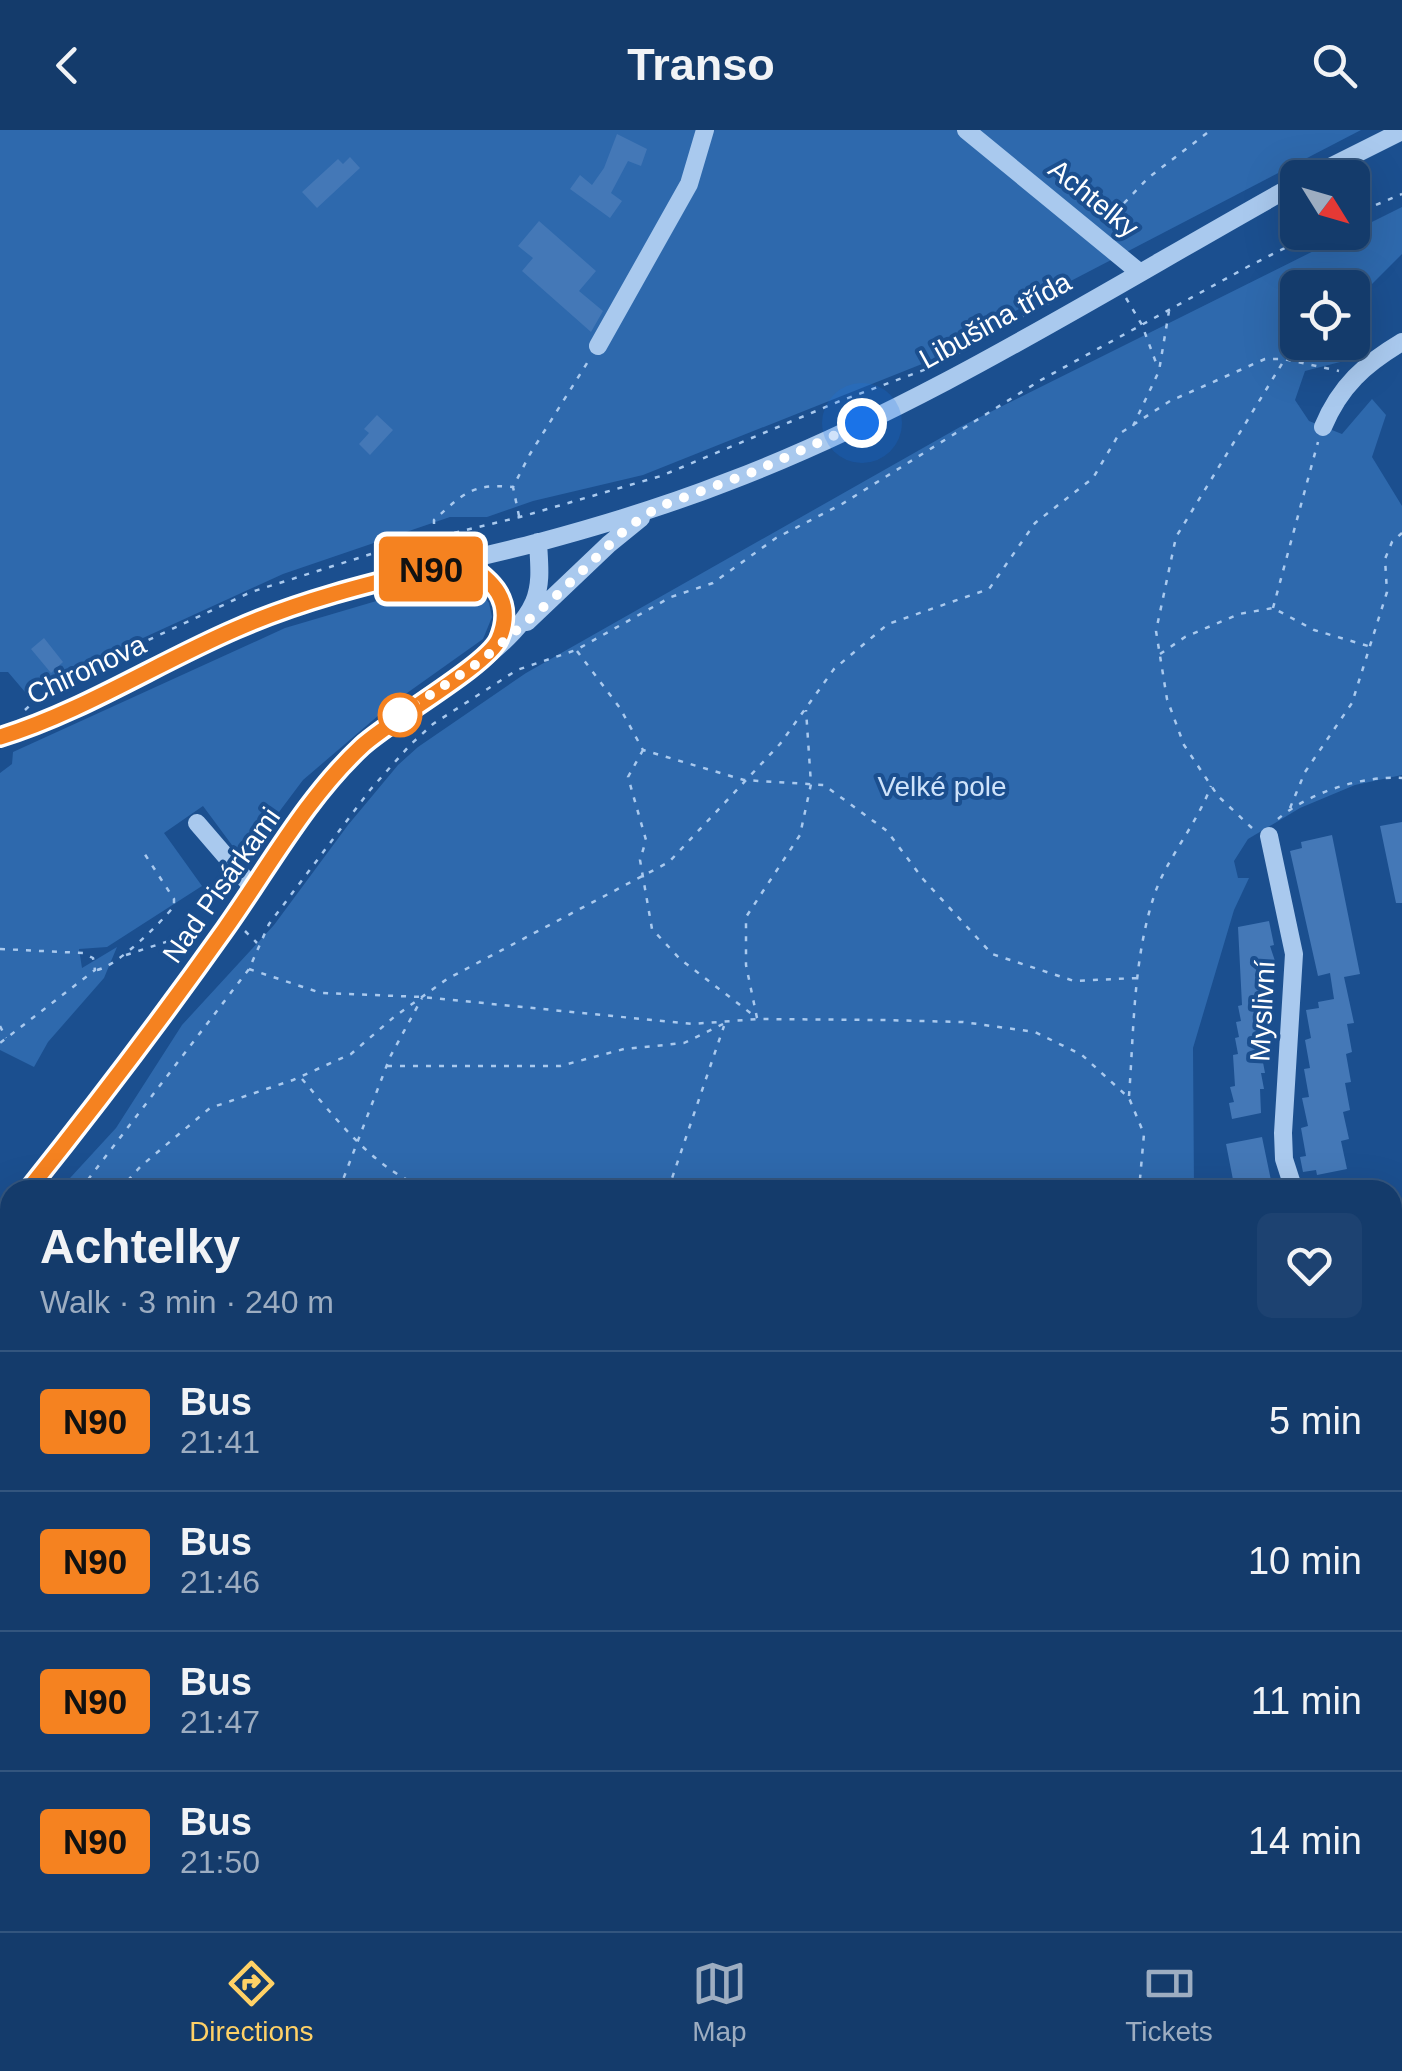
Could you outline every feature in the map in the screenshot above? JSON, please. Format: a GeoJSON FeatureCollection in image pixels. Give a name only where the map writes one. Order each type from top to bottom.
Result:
{"type":"FeatureCollection","features":[{"type":"Feature","properties":{"kind":"street"},"geometry":{"type":"LineString","coordinates":[[598,346],[689,184],[705,130]]}},
{"type":"Feature","properties":{"kind":"street","name":"Achtelky"},"geometry":{"type":"LineString","coordinates":[[966,130],[1139,272]]}},
{"type":"Feature","properties":{"kind":"street"},"geometry":{"type":"LineString","coordinates":[[1344,160],[1402,131]]}},
{"type":"Feature","properties":{"kind":"street","name":"Libušina třída"},"geometry":{"type":"LineString","coordinates":[[538,542],[658,507],[753,472],[862,423],[1280,193]]}},
{"type":"Feature","properties":{"kind":"street"},"geometry":{"type":"LineString","coordinates":[[1323,426],[1334,401],[1356,373],[1402,342]]}},
{"type":"Feature","properties":{"kind":"street"},"geometry":{"type":"LineString","coordinates":[[493,650],[627,528],[658,507]]}},
{"type":"Feature","properties":{"kind":"street","name":"Chironova"},"geometry":{"type":"LineString","coordinates":[[0,737],[282,610],[348,589],[538,542]]}},
{"type":"Feature","properties":{"kind":"street","name":"Nad Pisárkami"},"geometry":{"type":"LineString","coordinates":[[36,1180],[94,1108],[312,803],[351,757],[402,714],[493,650],[523,620],[534,603],[539,583],[538,542]]}},
{"type":"Feature","properties":{"kind":"street"},"geometry":{"type":"LineString","coordinates":[[462,561],[492,581],[503,600],[504,621],[493,650]]}},
{"type":"Feature","properties":{"kind":"street"},"geometry":{"type":"LineString","coordinates":[[197,823],[253,888]]}},
{"type":"Feature","properties":{"kind":"street","name":"Myslivní"},"geometry":{"type":"LineString","coordinates":[[1271,830],[1294,954],[1282,1133],[1291,1180]]}},
{"type":"Feature","properties":{"kind":"path"},"geometry":{"type":"LineString","coordinates":[[1095,234],[1148,178],[1211,130]]}},
{"type":"Feature","properties":{"kind":"path"},"geometry":{"type":"LineString","coordinates":[[1370,208],[1402,194]]}},
{"type":"Feature","properties":{"kind":"path"},"geometry":{"type":"LineString","coordinates":[[88,1180],[249,969],[268,924],[370,790],[424,732],[517,670],[576,650],[671,597],[713,583],[776,538],[842,504],[1041,380],[1283,250]]}},
{"type":"Feature","properties":{"kind":"path"},"geometry":{"type":"LineString","coordinates":[[1118,284],[1142,325],[1159,371]]}},
{"type":"Feature","properties":{"kind":"path"},"geometry":{"type":"LineString","coordinates":[[19,731],[26,708],[44,692],[211,610],[282,582],[388,549],[520,517],[661,476],[840,401],[936,366],[1043,304],[1059,301]]}},
{"type":"Feature","properties":{"kind":"path"},"geometry":{"type":"LineString","coordinates":[[1132,427],[1159,371],[1170,309]]}},
{"type":"Feature","properties":{"kind":"path"},"geometry":{"type":"LineString","coordinates":[[520,517],[513,487],[598,346]]}},
{"type":"Feature","properties":{"kind":"path"},"geometry":{"type":"LineString","coordinates":[[128,1180],[210,1108],[301,1077],[352,1054],[447,979],[670,862],[780,744],[834,669],[888,624],[990,589],[1035,522],[1093,478],[1119,434],[1170,401],[1265,359],[1280,359]]}},
{"type":"Feature","properties":{"kind":"path"},"geometry":{"type":"LineString","coordinates":[[1283,360],[1176,537],[1156,631],[1167,699],[1184,745],[1211,786],[1253,829],[1271,830],[1288,812],[1313,797],[1360,782],[1402,778]]}},
{"type":"Feature","properties":{"kind":"path"},"geometry":{"type":"LineString","coordinates":[[1289,360],[1356,373]]}},
{"type":"Feature","properties":{"kind":"path"},"geometry":{"type":"LineString","coordinates":[[1272,608],[1323,426]]}},
{"type":"Feature","properties":{"kind":"path"},"geometry":{"type":"LineString","coordinates":[[434,539],[434,520],[457,499],[484,484],[513,487]]}},
{"type":"Feature","properties":{"kind":"path"},"geometry":{"type":"LineString","coordinates":[[1288,812],[1305,772],[1352,703],[1387,592],[1384,559],[1392,542],[1402,533]]}},
{"type":"Feature","properties":{"kind":"path"},"geometry":{"type":"LineString","coordinates":[[1160,654],[1239,614],[1272,608],[1314,630],[1369,646]]}},
{"type":"Feature","properties":{"kind":"path"},"geometry":{"type":"LineString","coordinates":[[576,650],[620,708],[644,750],[744,780],[824,785],[886,831],[923,879],[992,954],[1074,981],[1137,978]]}},
{"type":"Feature","properties":{"kind":"path"},"geometry":{"type":"LineString","coordinates":[[758,1020],[746,964],[746,917],[800,835],[811,784],[806,708]]}},
{"type":"Feature","properties":{"kind":"path"},"geometry":{"type":"LineString","coordinates":[[644,750],[628,777],[646,840],[640,860],[652,929],[680,959],[758,1020]]}},
{"type":"Feature","properties":{"kind":"path"},"geometry":{"type":"LineString","coordinates":[[1129,1098],[1137,978],[1154,894],[1202,811],[1211,786]]}},
{"type":"Feature","properties":{"kind":"path"},"geometry":{"type":"LineString","coordinates":[[0,1043],[95,970],[104,969],[121,956],[174,906],[174,899],[144,853]]}},
{"type":"Feature","properties":{"kind":"path"},"geometry":{"type":"LineString","coordinates":[[121,956],[181,937],[216,918],[230,922],[258,944]]}},
{"type":"Feature","properties":{"kind":"path"},"geometry":{"type":"LineString","coordinates":[[0,948],[84,953],[93,958],[95,970]]}},
{"type":"Feature","properties":{"kind":"path"},"geometry":{"type":"LineString","coordinates":[[249,969],[321,993],[423,996],[692,1024],[758,1020],[963,1022],[1035,1032],[1082,1055],[1129,1098],[1144,1134],[1140,1180]]}},
{"type":"Feature","properties":{"kind":"path"},"geometry":{"type":"LineString","coordinates":[[343,1180],[387,1066],[423,996]]}},
{"type":"Feature","properties":{"kind":"path"},"geometry":{"type":"LineString","coordinates":[[387,1066],[560,1066],[624,1048],[684,1043],[725,1024]]}},
{"type":"Feature","properties":{"kind":"path"},"geometry":{"type":"LineString","coordinates":[[671,1180],[725,1024]]}},
{"type":"Feature","properties":{"kind":"path"},"geometry":{"type":"LineString","coordinates":[[0,1026],[6,1038]]}},
{"type":"Feature","properties":{"kind":"path"},"geometry":{"type":"LineString","coordinates":[[301,1077],[358,1144],[406,1180]]}},
{"type":"Feature","properties":{"kind":"green space"},"geometry":{"type":"Polygon","coordinates":[[[0,130],[1361,130],[1303,160],[1280,160],[1280,172],[1038,298],[927,362],[643,475],[533,501],[487,517],[450,517],[283,574],[25,692],[8,672],[0,672],[0,130]]]}},
{"type":"Feature","properties":{"kind":"green space","name":"Velké pole"},"geometry":{"type":"Polygon","coordinates":[[[1402,207],[1402,254],[1370,286],[1370,270],[1280,270],[1280,360],[1348,360],[1305,371],[1295,400],[1309,421],[1342,434],[1372,399],[1386,415],[1372,457],[1402,506],[1402,775],[1355,785],[1300,808],[1248,839],[1234,861],[1238,878],[1249,878],[1234,910],[1193,1048],[1194,1180],[68,1180],[116,1128],[182,1025],[274,925],[398,765],[526,673],[960,427],[1316,250],[1370,250],[1370,223],[1402,207]]]}},
{"type":"Feature","properties":{"kind":"green space"},"geometry":{"type":"Polygon","coordinates":[[[463,581],[478,588],[489,603],[492,617],[483,639],[393,703],[303,780],[243,860],[203,806],[164,833],[202,886],[107,947],[79,949],[82,968],[117,947],[104,978],[48,1042],[34,1067],[0,1050],[0,773],[12,764],[13,752],[285,628],[434,584],[463,581]]]}},
{"type":"Feature","properties":{"kind":"building"},"geometry":{"type":"Polygon","coordinates":[[[617,134],[647,149],[641,166],[628,161],[611,193],[622,201],[610,218],[570,189],[580,175],[592,185],[604,168],[617,134]]]}},
{"type":"Feature","properties":{"kind":"building"},"geometry":{"type":"Polygon","coordinates":[[[350,157],[360,168],[317,208],[302,192],[338,159],[343,164],[350,157]]]}},
{"type":"Feature","properties":{"kind":"building"},"geometry":{"type":"Polygon","coordinates":[[[539,221],[596,271],[579,291],[603,311],[591,332],[522,271],[533,258],[518,246],[539,221]]]}},
{"type":"Feature","properties":{"kind":"building"},"geometry":{"type":"Polygon","coordinates":[[[377,415],[393,430],[370,455],[359,444],[369,433],[364,429],[377,415]]]}},
{"type":"Feature","properties":{"kind":"building"},"geometry":{"type":"Polygon","coordinates":[[[44,638],[63,662],[51,673],[31,649],[44,638]]]}},
{"type":"Feature","properties":{"kind":"building"},"geometry":{"type":"Polygon","coordinates":[[[1402,822],[1402,903],[1396,903],[1380,826],[1402,822]]]}},
{"type":"Feature","properties":{"kind":"building"},"geometry":{"type":"Polygon","coordinates":[[[1332,835],[1360,974],[1344,977],[1354,1023],[1347,1024],[1352,1052],[1346,1054],[1351,1082],[1345,1083],[1350,1110],[1343,1112],[1349,1139],[1341,1141],[1347,1169],[1317,1175],[1316,1170],[1303,1172],[1300,1157],[1306,1156],[1301,1128],[1308,1126],[1302,1098],[1309,1097],[1304,1069],[1310,1068],[1305,1040],[1311,1038],[1306,1010],[1319,1008],[1318,1002],[1334,999],[1330,973],[1318,976],[1290,851],[1302,848],[1301,842],[1332,835]]]}},
{"type":"Feature","properties":{"kind":"building"},"geometry":{"type":"Polygon","coordinates":[[[1269,921],[1274,945],[1270,946],[1275,961],[1274,992],[1269,993],[1271,1024],[1267,1025],[1268,1040],[1264,1041],[1267,1057],[1262,1057],[1265,1073],[1261,1073],[1261,1113],[1232,1119],[1229,1103],[1234,1102],[1230,1087],[1235,1086],[1233,1055],[1238,1054],[1236,1022],[1241,1021],[1238,1006],[1242,1005],[1238,927],[1269,921]]]}},
{"type":"Feature","properties":{"kind":"building"},"geometry":{"type":"Polygon","coordinates":[[[1262,1137],[1271,1180],[1233,1180],[1226,1144],[1262,1137]]]}},
{"type":"Feature","properties":{"kind":"bus line","name":"N90"},"geometry":{"type":"LineString","coordinates":[[0,737],[68,710],[236,629],[348,589],[462,561],[492,581],[505,607],[502,629],[493,650],[384,728],[324,788],[176,998],[36,1180]]}},
{"type":"Feature","properties":{"kind":"route"},"geometry":{"type":"LineString","coordinates":[[400,715],[481,661],[555,597],[608,544],[658,507],[753,472],[862,423]]}}]}
